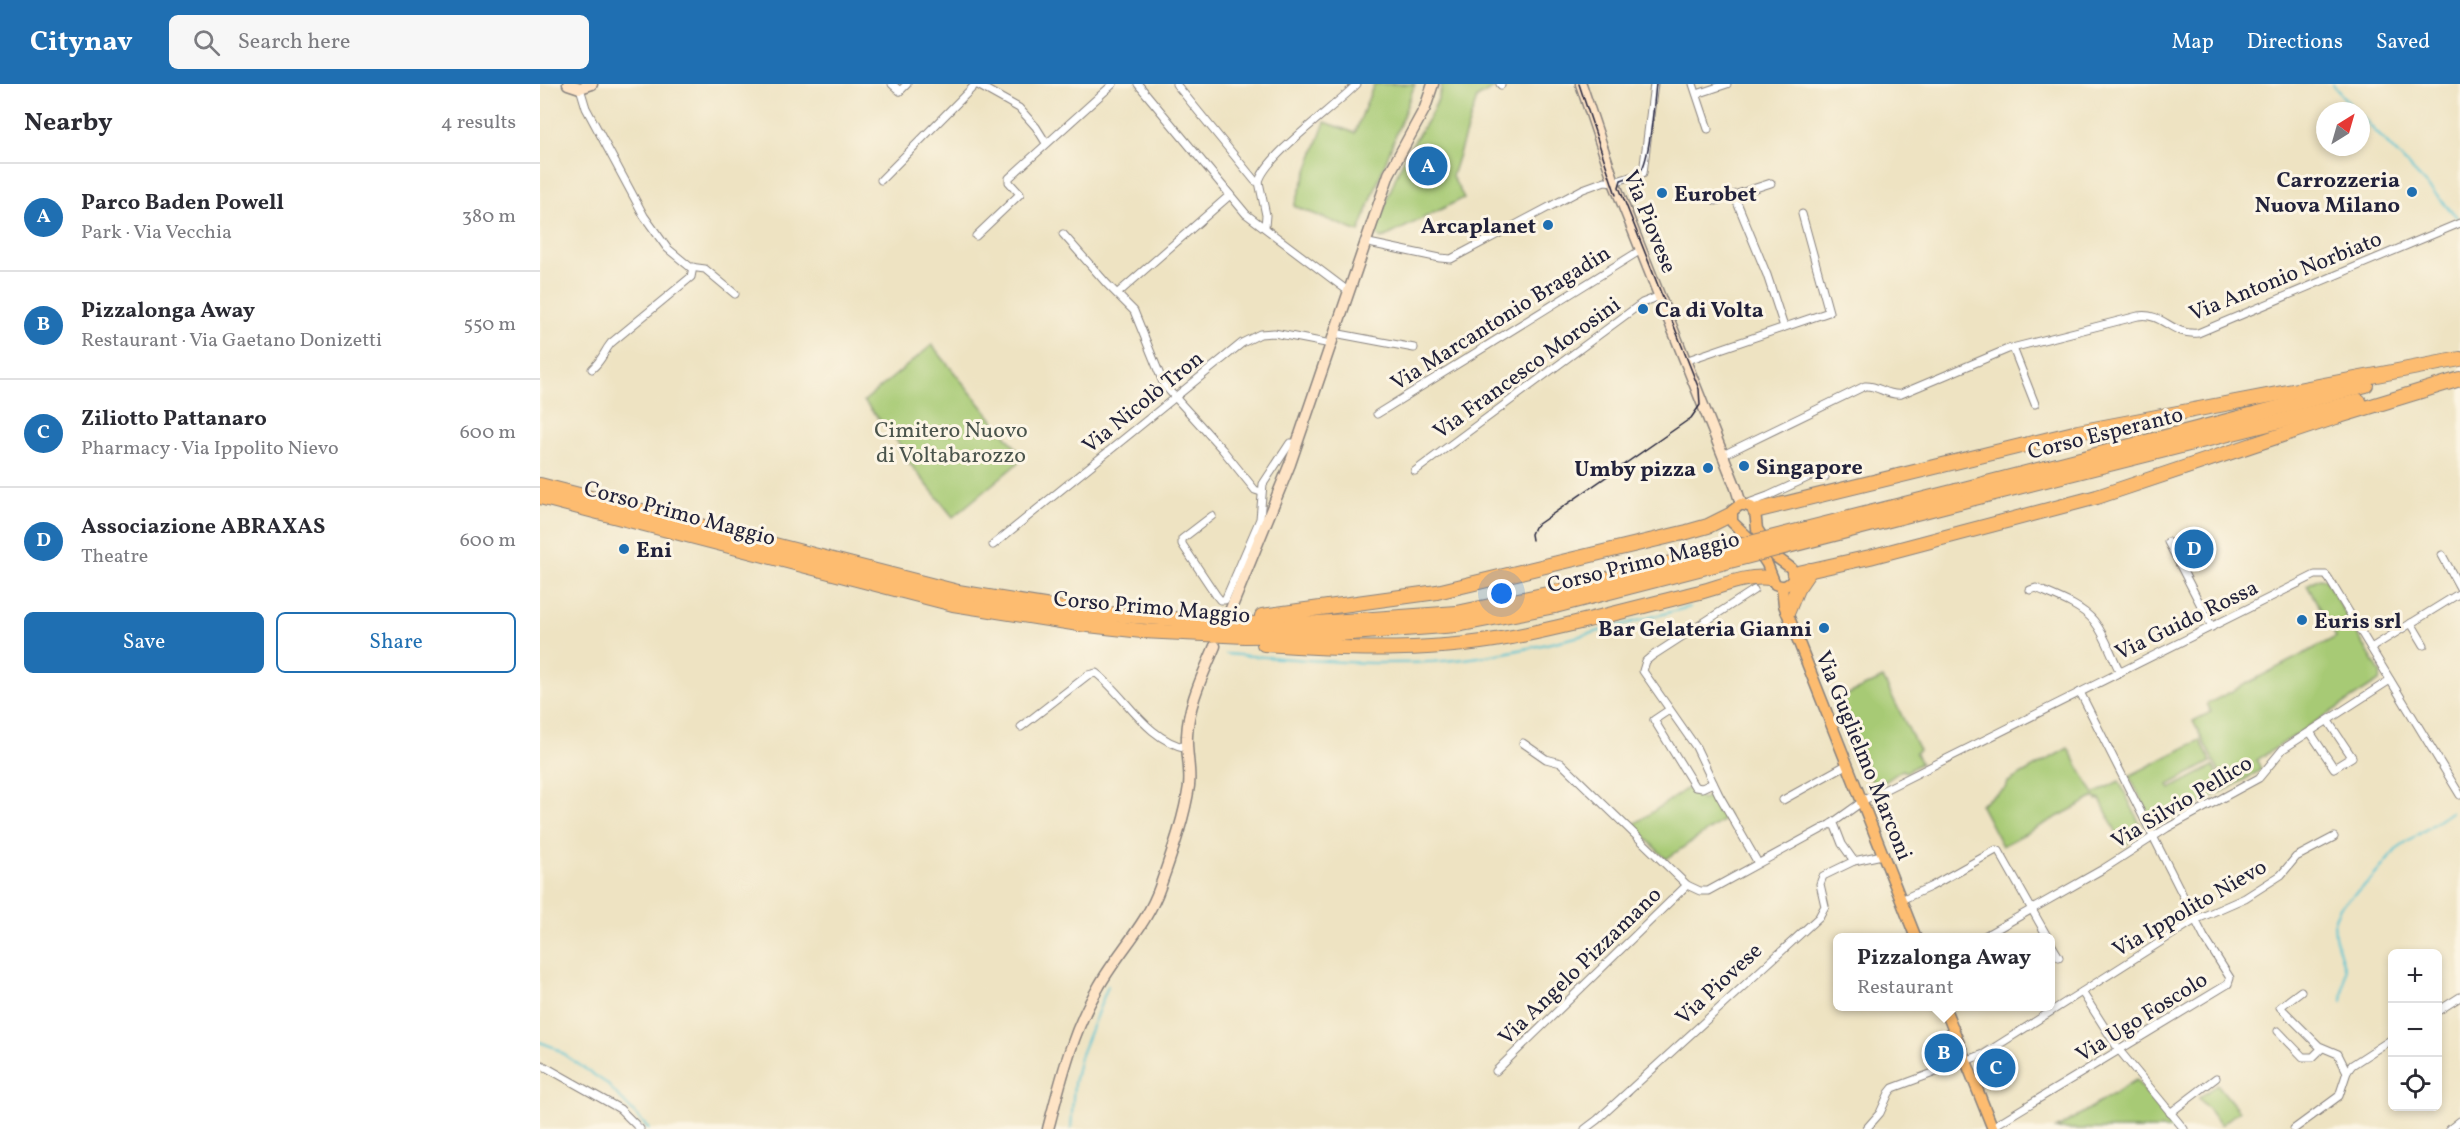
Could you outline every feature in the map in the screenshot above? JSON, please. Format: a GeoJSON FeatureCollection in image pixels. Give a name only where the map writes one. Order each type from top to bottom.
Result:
{"type":"FeatureCollection","features":[{"type":"Feature","properties":{"kind":"highway","name":"Corso Esperanto"},"geometry":{"type":"LineString","coordinates":[[1763,546],[1957,496],[2460,359]]}},
{"type":"Feature","properties":{"kind":"highway"},"geometry":{"type":"LineString","coordinates":[[1747,507],[2078,432],[2460,359]]}},
{"type":"Feature","properties":{"kind":"highway","name":"Corso Esperanto"},"geometry":{"type":"LineString","coordinates":[[1957,496],[2460,379]]}},
{"type":"Feature","properties":{"kind":"highway"},"geometry":{"type":"LineString","coordinates":[[1794,574],[1870,557],[2097,497],[2336,417],[2460,379]]}},
{"type":"Feature","properties":{"kind":"highway","name":"Corso Primo Maggio"},"geometry":{"type":"LineString","coordinates":[[540,485],[958,592],[1154,626]]}},
{"type":"Feature","properties":{"kind":"highway","name":"Corso Primo Maggio"},"geometry":{"type":"LineString","coordinates":[[540,497],[953,604],[1079,624],[1154,626],[1457,619],[1552,593],[1763,546]]}},
{"type":"Feature","properties":{"kind":"highway"},"geometry":{"type":"LineString","coordinates":[[1154,626],[1245,618],[1437,592],[1687,532],[1708,526],[1730,515]]}},
{"type":"Feature","properties":{"kind":"highway"},"geometry":{"type":"LineString","coordinates":[[1788,611],[1797,589],[1810,570]]}},
{"type":"Feature","properties":{"kind":"highway"},"geometry":{"type":"LineString","coordinates":[[1154,626],[1212,641],[1317,648],[1445,647],[1527,634],[1750,577],[1770,578]]}},
{"type":"Feature","properties":{"kind":"main road"},"geometry":{"type":"LineString","coordinates":[[1747,507],[1730,515],[1731,522],[1751,540],[1767,564],[1774,584],[1782,587],[1789,584],[1794,574]]}},
{"type":"Feature","properties":{"kind":"main road","name":"Via Piovese"},"geometry":{"type":"LineString","coordinates":[[1747,507],[1776,557],[1791,568],[1794,574]]}},
{"type":"Feature","properties":{"kind":"main road","name":"Via Guglielmo Marconi"},"geometry":{"type":"LineString","coordinates":[[1782,587],[1784,605],[1914,933]]}},
{"type":"Feature","properties":{"kind":"main road"},"geometry":{"type":"LineString","coordinates":[[1946,1011],[1993,1128]]}},
{"type":"Feature","properties":{"kind":"street"},"geometry":{"type":"LineString","coordinates":[[568,84],[580,88],[592,84]]}},
{"type":"Feature","properties":{"kind":"street"},"geometry":{"type":"LineString","coordinates":[[892,84],[900,91],[907,84]]}},
{"type":"Feature","properties":{"kind":"street"},"geometry":{"type":"LineString","coordinates":[[880,180],[976,84],[1019,108],[1036,127],[1046,144]]}},
{"type":"Feature","properties":{"kind":"street"},"geometry":{"type":"LineString","coordinates":[[976,236],[1020,194],[1009,178],[1113,84]]}},
{"type":"Feature","properties":{"kind":"street"},"geometry":{"type":"LineString","coordinates":[[1138,84],[1246,214],[1348,291]]}},
{"type":"Feature","properties":{"kind":"street"},"geometry":{"type":"LineString","coordinates":[[1176,84],[1208,126],[1255,181],[1259,182]]}},
{"type":"Feature","properties":{"kind":"street"},"geometry":{"type":"LineString","coordinates":[[1265,227],[1266,215],[1259,182],[1263,171],[1278,154],[1357,84]]}},
{"type":"Feature","properties":{"kind":"street"},"geometry":{"type":"LineString","coordinates":[[1228,616],[1297,443],[1364,242],[1393,163],[1425,108],[1433,84]]}},
{"type":"Feature","properties":{"kind":"street","name":"Via Piovese"},"geometry":{"type":"LineString","coordinates":[[1581,84],[1614,182],[1723,455],[1747,507]]}},
{"type":"Feature","properties":{"kind":"street"},"geometry":{"type":"LineString","coordinates":[[1364,242],[1451,259],[1583,189],[1605,181],[1614,182],[1643,173],[1654,84]]}},
{"type":"Feature","properties":{"kind":"street"},"geometry":{"type":"LineString","coordinates":[[1693,84],[1708,129]]}},
{"type":"Feature","properties":{"kind":"street"},"geometry":{"type":"LineString","coordinates":[[1697,94],[1727,84]]}},
{"type":"Feature","properties":{"kind":"street"},"geometry":{"type":"LineString","coordinates":[[580,88],[586,108],[644,216],[667,248],[693,267],[705,269],[735,294]]}},
{"type":"Feature","properties":{"kind":"street"},"geometry":{"type":"LineString","coordinates":[[1716,201],[1771,183]]}},
{"type":"Feature","properties":{"kind":"street"},"geometry":{"type":"LineString","coordinates":[[1118,293],[1230,195]]}},
{"type":"Feature","properties":{"kind":"street"},"geometry":{"type":"LineString","coordinates":[[1734,195],[1767,275],[1784,327]]}},
{"type":"Feature","properties":{"kind":"street"},"geometry":{"type":"LineString","coordinates":[[1685,360],[1829,312],[1802,214]]}},
{"type":"Feature","properties":{"kind":"street","name":"Via Antonio Norbiato"},"geometry":{"type":"LineString","coordinates":[[1723,455],[1865,386],[1894,395],[1901,394],[2013,348],[2148,314],[2177,331],[2187,334],[2198,333],[2460,223]]}},
{"type":"Feature","properties":{"kind":"street"},"geometry":{"type":"LineString","coordinates":[[1063,234],[1107,285],[1118,293],[1134,311],[1161,378],[1174,398],[1222,449],[1255,490],[1261,492]]}},
{"type":"Feature","properties":{"kind":"street","name":"Via Marcantonio Bragadin"},"geometry":{"type":"LineString","coordinates":[[1377,414],[1641,250]]}},
{"type":"Feature","properties":{"kind":"street"},"geometry":{"type":"LineString","coordinates":[[592,369],[602,360],[605,350],[611,343],[691,277],[693,267]]}},
{"type":"Feature","properties":{"kind":"street","name":"Via Francesco Morosini"},"geometry":{"type":"LineString","coordinates":[[1415,471],[1642,303],[1660,296]]}},
{"type":"Feature","properties":{"kind":"street"},"geometry":{"type":"LineString","coordinates":[[1335,333],[1414,348]]}},
{"type":"Feature","properties":{"kind":"street","name":"Via Nicolò Tron"},"geometry":{"type":"LineString","coordinates":[[993,545],[1242,343],[1260,334],[1287,334],[1331,344]]}},
{"type":"Feature","properties":{"kind":"street"},"geometry":{"type":"LineString","coordinates":[[2013,348],[2035,404]]}},
{"type":"Feature","properties":{"kind":"street"},"geometry":{"type":"LineString","coordinates":[[1212,516],[1182,539],[1182,544],[1216,595],[1220,600],[1225,600],[1260,519],[1261,492],[1271,469],[1290,443],[1297,443]]}},
{"type":"Feature","properties":{"kind":"street"},"geometry":{"type":"LineString","coordinates":[[1747,507],[1822,471],[1825,477]]}},
{"type":"Feature","properties":{"kind":"street"},"geometry":{"type":"LineString","coordinates":[[2168,542],[2212,627]]}},
{"type":"Feature","properties":{"kind":"street"},"geometry":{"type":"LineString","coordinates":[[2442,555],[2460,588]]}},
{"type":"Feature","properties":{"kind":"street","name":"Via Guido Rossa"},"geometry":{"type":"LineString","coordinates":[[1861,801],[2321,574],[2326,575],[2371,648]]}},
{"type":"Feature","properties":{"kind":"street"},"geometry":{"type":"LineString","coordinates":[[2030,590],[2036,588],[2093,619],[2120,672]]}},
{"type":"Feature","properties":{"kind":"street"},"geometry":{"type":"LineString","coordinates":[[1755,590],[1646,662],[1643,671],[1696,747],[1713,783],[1758,863]]}},
{"type":"Feature","properties":{"kind":"street"},"geometry":{"type":"LineString","coordinates":[[2460,592],[2371,648],[2460,795]]}},
{"type":"Feature","properties":{"kind":"street"},"geometry":{"type":"LineString","coordinates":[[2411,623],[2424,645]]}},
{"type":"Feature","properties":{"kind":"street"},"geometry":{"type":"LineString","coordinates":[[1048,1129],[1065,1062],[1079,1025],[1109,968],[1148,915],[1159,890],[1187,797],[1188,717],[1215,646]]}},
{"type":"Feature","properties":{"kind":"street"},"geometry":{"type":"LineString","coordinates":[[1021,727],[1088,675],[1096,673],[1138,718],[1180,747],[1187,748]]}},
{"type":"Feature","properties":{"kind":"street","name":"Via Silvio Pellico"},"geometry":{"type":"LineString","coordinates":[[1991,933],[2259,778],[2276,755],[2390,680]]}},
{"type":"Feature","properties":{"kind":"street"},"geometry":{"type":"LineString","coordinates":[[2080,692],[2154,837]]}},
{"type":"Feature","properties":{"kind":"street"},"geometry":{"type":"LineString","coordinates":[[1669,710],[1654,720],[1695,787],[1702,788],[1713,783]]}},
{"type":"Feature","properties":{"kind":"street"},"geometry":{"type":"LineString","coordinates":[[2310,732],[2334,768],[2352,757],[2328,721]]}},
{"type":"Feature","properties":{"kind":"street","name":"Via Angelo Pizzamano"},"geometry":{"type":"LineString","coordinates":[[1523,743],[1546,759],[1561,763],[1687,885],[1700,891],[1708,891],[1831,824]]}},
{"type":"Feature","properties":{"kind":"street"},"geometry":{"type":"LineString","coordinates":[[1783,800],[1846,765]]}},
{"type":"Feature","properties":{"kind":"street"},"geometry":{"type":"LineString","coordinates":[[1854,861],[1842,844],[1838,830],[1831,824],[1861,801]]}},
{"type":"Feature","properties":{"kind":"street","name":"Via Ugo Foscolo"},"geometry":{"type":"LineString","coordinates":[[1993,1128],[2228,984],[2230,978],[2195,920],[2154,837]]}},
{"type":"Feature","properties":{"kind":"street","name":"Via Ippolito Nievo"},"geometry":{"type":"LineString","coordinates":[[2055,1009],[2195,920],[2245,898],[2281,875],[2296,857],[2334,837]]}},
{"type":"Feature","properties":{"kind":"street"},"geometry":{"type":"LineString","coordinates":[[1901,900],[1930,887],[1996,850],[2002,856],[2045,933]]}},
{"type":"Feature","properties":{"kind":"street","name":"Via Piovese"},"geometry":{"type":"LineString","coordinates":[[1585,1129],[1819,917],[1826,901],[1820,880],[1827,873],[1854,861],[1882,855]]}},
{"type":"Feature","properties":{"kind":"street","name":"Via Angelo Pizzamano"},"geometry":{"type":"LineString","coordinates":[[1496,1071],[1687,885]]}},
{"type":"Feature","properties":{"kind":"street"},"geometry":{"type":"LineString","coordinates":[[2055,950],[2059,957]]}},
{"type":"Feature","properties":{"kind":"street"},"geometry":{"type":"LineString","coordinates":[[2301,991],[2280,1007],[2322,1048],[2338,1054],[2347,1072]]}},
{"type":"Feature","properties":{"kind":"street"},"geometry":{"type":"LineString","coordinates":[[2082,992],[2119,1050],[2184,1129]]}},
{"type":"Feature","properties":{"kind":"street"},"geometry":{"type":"LineString","coordinates":[[2442,1008],[2460,997]]}},
{"type":"Feature","properties":{"kind":"street","name":"Via Ippolito Nievo"},"geometry":{"type":"LineString","coordinates":[[1866,1129],[1880,1113],[1888,1093],[1893,1089],[1984,1054],[2052,1011]]}},
{"type":"Feature","properties":{"kind":"street"},"geometry":{"type":"LineString","coordinates":[[2278,1031],[2303,1058],[2313,1057],[2322,1048]]}},
{"type":"Feature","properties":{"kind":"street"},"geometry":{"type":"LineString","coordinates":[[2294,1129],[2339,1096],[2347,1072],[2352,1065],[2388,1042]]}},
{"type":"Feature","properties":{"kind":"street"},"geometry":{"type":"LineString","coordinates":[[540,1064],[620,1109],[640,1129]]}},
{"type":"Feature","properties":{"kind":"street"},"geometry":{"type":"LineString","coordinates":[[2170,1113],[2216,1078]]}},
{"type":"Feature","properties":{"kind":"street"},"geometry":{"type":"LineString","coordinates":[[2450,1129],[2460,1121]]}},
{"type":"Feature","properties":{"kind":"green space"},"geometry":{"type":"Polygon","coordinates":[[[1374,84],[1415,84],[1359,232],[1294,206],[1325,122],[1355,133],[1374,84]]]}},
{"type":"Feature","properties":{"kind":"green space"},"geometry":{"type":"Polygon","coordinates":[[[1442,84],[1496,84],[1497,86],[1477,98],[1452,176],[1464,198],[1381,239],[1375,233],[1392,186],[1404,159],[1436,104],[1442,84]]]}},
{"type":"Feature","properties":{"kind":"green space","name":"Cimitero Nuovo di Voltabarozzo"},"geometry":{"type":"Polygon","coordinates":[[[932,345],[1024,458],[953,517],[898,449],[901,446],[864,401],[932,345]]]}},
{"type":"Feature","properties":{"kind":"green space"},"geometry":{"type":"Polygon","coordinates":[[[2319,578],[2325,579],[2381,674],[2379,681],[2257,760],[2261,770],[2228,789],[2193,721],[2211,712],[2207,704],[2336,637],[2307,585],[2319,578]]]}},
{"type":"Feature","properties":{"kind":"green space"},"geometry":{"type":"Polygon","coordinates":[[[1883,678],[1919,750],[1915,753],[1921,763],[1906,772],[1902,770],[1879,786],[1874,785],[1872,781],[1838,699],[1883,678]]]}},
{"type":"Feature","properties":{"kind":"green space"},"geometry":{"type":"Polygon","coordinates":[[[2200,740],[2211,762],[2168,785],[2170,789],[2213,766],[2226,790],[2162,824],[2153,822],[2129,776],[2200,740]]]}},
{"type":"Feature","properties":{"kind":"green space"},"geometry":{"type":"Polygon","coordinates":[[[2068,748],[2094,794],[2119,781],[2143,830],[2141,835],[2123,846],[2100,799],[2097,800],[2095,797],[2002,846],[1980,804],[2006,788],[2008,782],[2068,748]]]}},
{"type":"Feature","properties":{"kind":"green space"},"geometry":{"type":"Polygon","coordinates":[[[1692,785],[1702,800],[1712,794],[1728,817],[1666,859],[1633,825],[1692,785]]]}},
{"type":"Feature","properties":{"kind":"green space"},"geometry":{"type":"Polygon","coordinates":[[[2136,1080],[2176,1129],[2056,1129],[2136,1080]]]}},
{"type":"Feature","properties":{"kind":"green space"},"geometry":{"type":"Polygon","coordinates":[[[2217,1084],[2239,1111],[2221,1125],[2199,1098],[2217,1084]]]}},
{"type":"Feature","properties":{"kind":"waterway"},"geometry":{"type":"LineString","coordinates":[[2332,84],[2348,102]]}},
{"type":"Feature","properties":{"kind":"waterway"},"geometry":{"type":"LineString","coordinates":[[2370,125],[2458,218]]}},
{"type":"Feature","properties":{"kind":"waterway"},"geometry":{"type":"LineString","coordinates":[[1226,654],[1389,663],[1454,660],[1538,646],[1690,607]]}},
{"type":"Feature","properties":{"kind":"waterway"},"geometry":{"type":"LineString","coordinates":[[2342,1001],[2345,970],[2335,936],[2334,920],[2340,907],[2369,882],[2396,850],[2451,812]]}},
{"type":"Feature","properties":{"kind":"waterway"},"geometry":{"type":"LineString","coordinates":[[1071,1129],[1074,1083],[1080,1057],[1108,986]]}},
{"type":"Feature","properties":{"kind":"waterway"},"geometry":{"type":"LineString","coordinates":[[540,1042],[553,1047],[606,1083],[649,1129]]}},
{"type":"Feature","properties":{"kind":"tram line"},"geometry":{"type":"LineString","coordinates":[[1579,84],[1616,195]]}},
{"type":"Feature","properties":{"kind":"tram line"},"geometry":{"type":"LineString","coordinates":[[1532,540],[1531,534],[1534,527],[1691,418],[1700,405],[1699,389],[1619,187],[1621,180],[1639,173],[1643,167],[1649,145],[1656,84]]}},
{"type":"Feature","properties":{"kind":"place","name":"Parco Baden Powell"},"geometry":{"type":"Point","coordinates":[1428,166]}},
{"type":"Feature","properties":{"kind":"place","name":"Carrozzeria Nuova Milano"},"geometry":{"type":"Point","coordinates":[2412,192]}},
{"type":"Feature","properties":{"kind":"place","name":"Eurobet"},"geometry":{"type":"Point","coordinates":[1662,193]}},
{"type":"Feature","properties":{"kind":"place","name":"Arcaplanet"},"geometry":{"type":"Point","coordinates":[1548,225]}},
{"type":"Feature","properties":{"kind":"place","name":"Ca di Volta"},"geometry":{"type":"Point","coordinates":[1643,309]}},
{"type":"Feature","properties":{"kind":"place","name":"Singapore"},"geometry":{"type":"Point","coordinates":[1744,466]}},
{"type":"Feature","properties":{"kind":"place","name":"Umby pizza"},"geometry":{"type":"Point","coordinates":[1708,468]}},
{"type":"Feature","properties":{"kind":"place","name":"Eni"},"geometry":{"type":"Point","coordinates":[624,549]}},
{"type":"Feature","properties":{"kind":"place","name":"Associazione ABRAXAS"},"geometry":{"type":"Point","coordinates":[2194,549]}},
{"type":"Feature","properties":{"kind":"place","name":"Euris srl"},"geometry":{"type":"Point","coordinates":[2302,620]}},
{"type":"Feature","properties":{"kind":"place","name":"Bar Gelateria Gianni"},"geometry":{"type":"Point","coordinates":[1824,628]}},
{"type":"Feature","properties":{"kind":"place","name":"Pizzalonga Away"},"geometry":{"type":"Point","coordinates":[1944,1053]}},
{"type":"Feature","properties":{"kind":"place","name":"Ziliotto Pattanaro"},"geometry":{"type":"Point","coordinates":[1996,1068]}}]}
